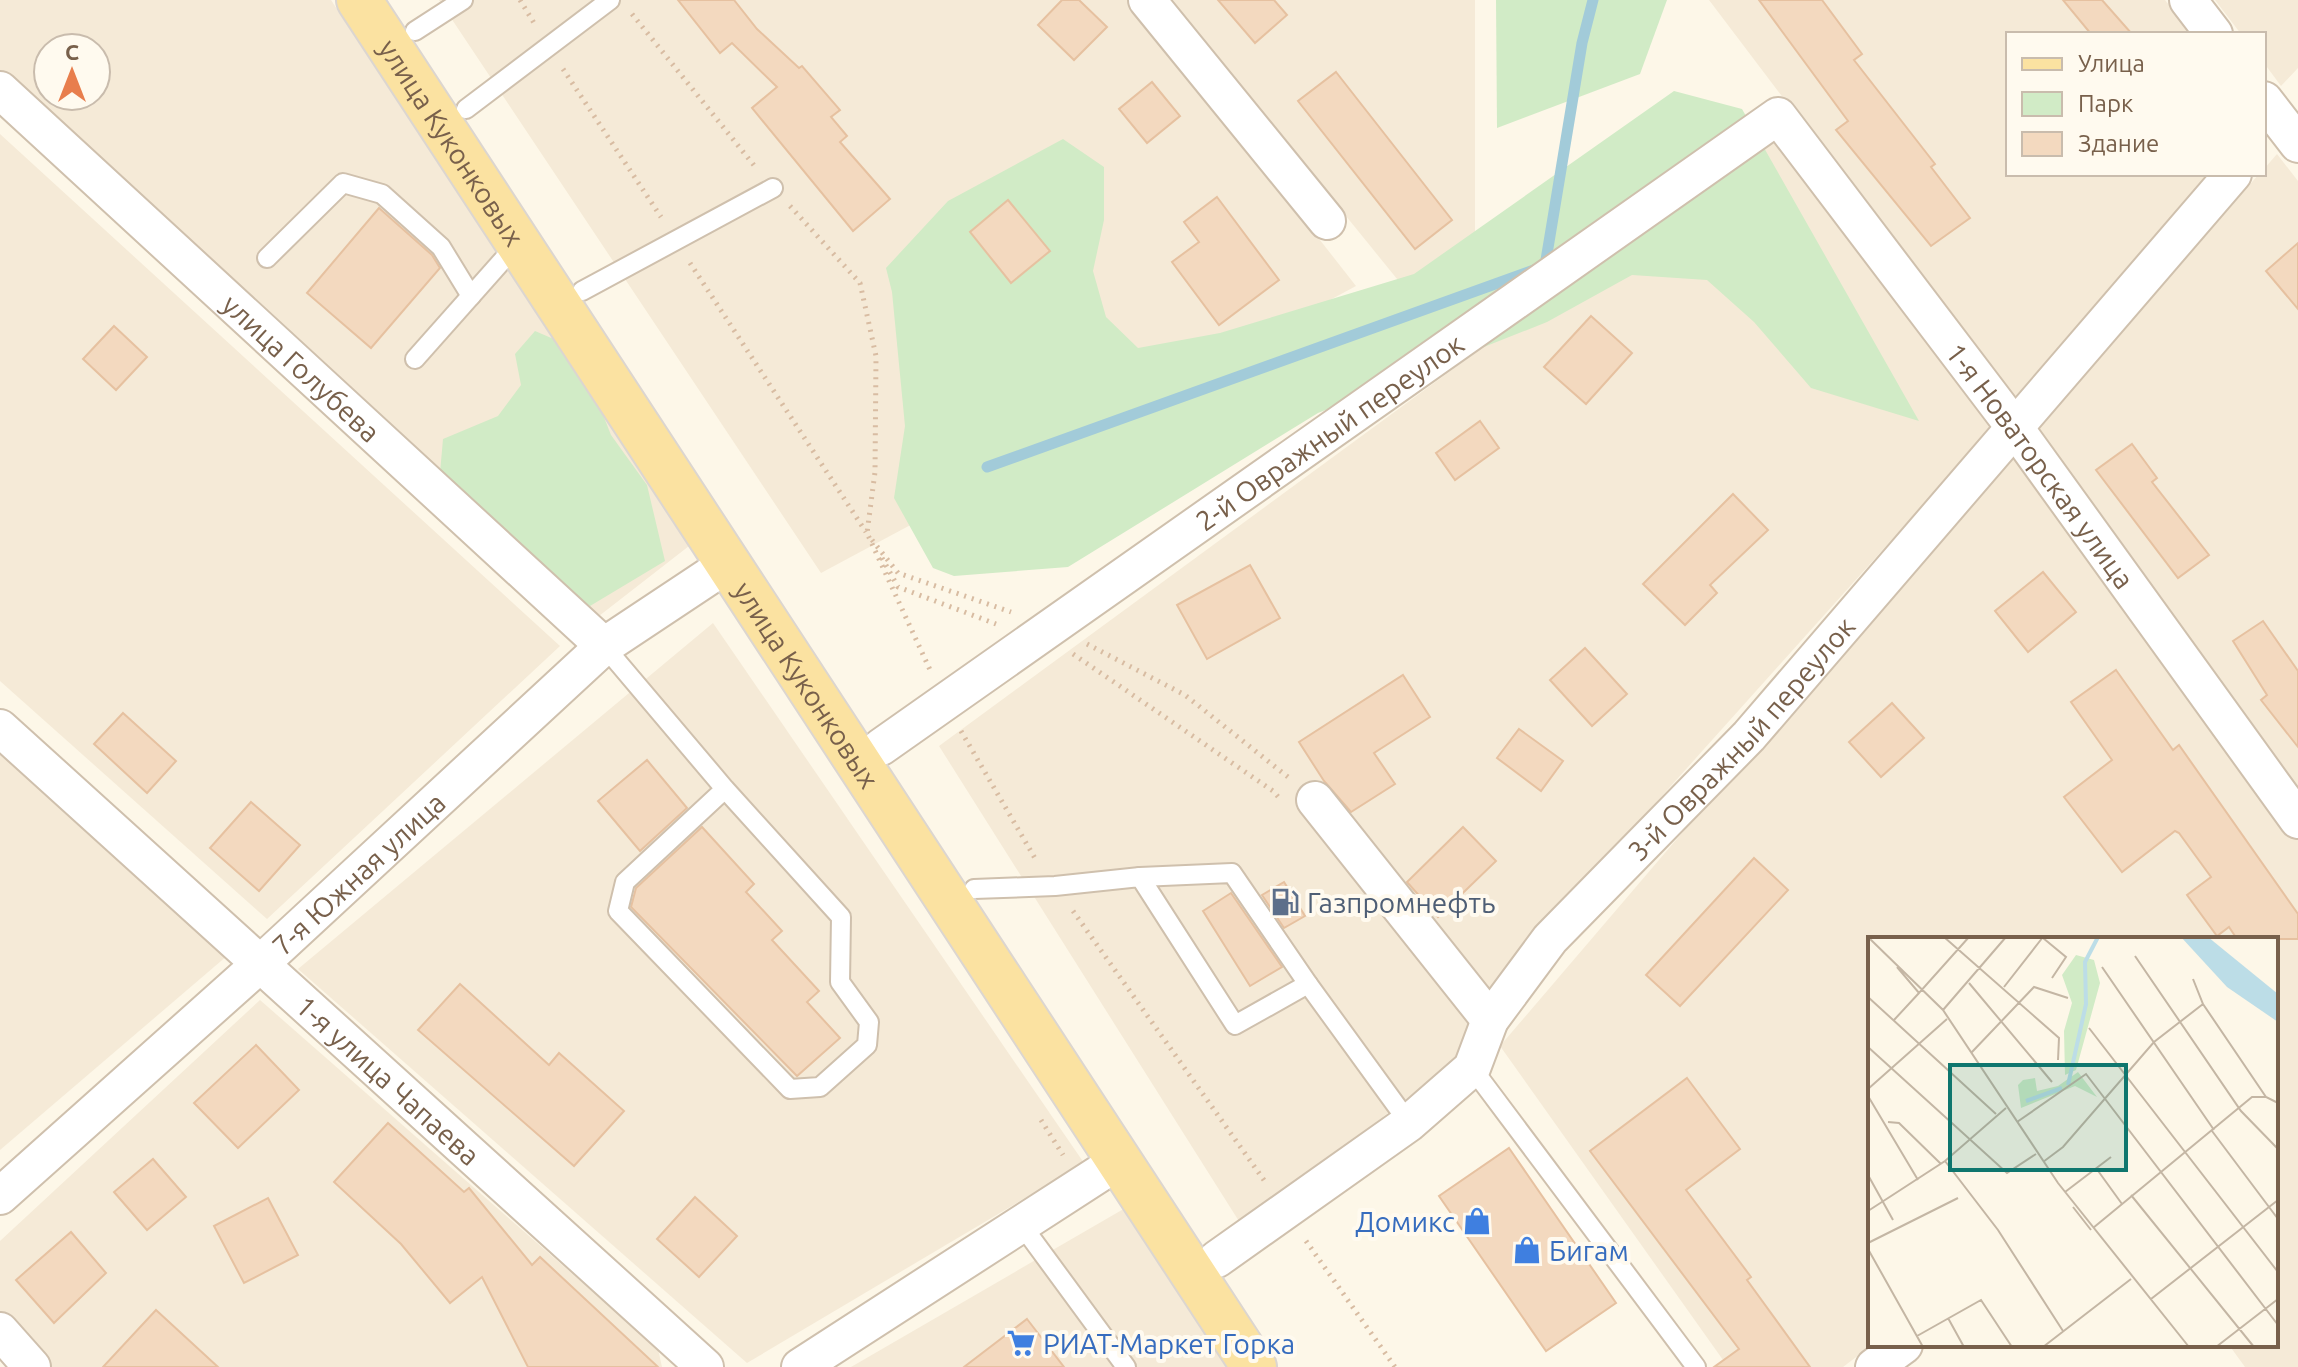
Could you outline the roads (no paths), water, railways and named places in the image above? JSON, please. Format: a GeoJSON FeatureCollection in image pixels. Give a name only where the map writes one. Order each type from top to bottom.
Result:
{"type":"FeatureCollection","features":[{"type":"Feature","properties":{"kind":"main road","name":"улица Куконковых"},"geometry":{"type":"LineString","coordinates":[[359,0],[726,565],[1254,1367]]}},
{"type":"Feature","properties":{"kind":"main road","name":"улица Куконковых"},"geometry":{"type":"LineString","coordinates":[[405,16],[1286,1367]]}},
{"type":"Feature","properties":{"kind":"street"},"geometry":{"type":"LineString","coordinates":[[1147,0],[1327,221]]}},
{"type":"Feature","properties":{"kind":"street"},"geometry":{"type":"LineString","coordinates":[[2188,0],[2212,32]]}},
{"type":"Feature","properties":{"kind":"street","name":"улица Голубева"},"geometry":{"type":"LineString","coordinates":[[0,90],[604,646]]}},
{"type":"Feature","properties":{"kind":"street","name":"1-я Новаторская улица"},"geometry":{"type":"LineString","coordinates":[[1778,116],[2015,428],[2298,820]]}},
{"type":"Feature","properties":{"kind":"street","name":"2-й Овражный переулок"},"geometry":{"type":"LineString","coordinates":[[881,747],[945,702],[1061,640],[1778,116]]}},
{"type":"Feature","properties":{"kind":"street","name":"3-й Овражный переулок"},"geometry":{"type":"LineString","coordinates":[[1217,1259],[1409,1123],[1472,1068],[1490,1020],[1550,939],[1749,736],[2231,176]]}},
{"type":"Feature","properties":{"kind":"street","name":"7-я Южная улица"},"geometry":{"type":"LineString","coordinates":[[0,1196],[259,965],[604,646],[726,565]]}},
{"type":"Feature","properties":{"kind":"street","name":"1-я улица Чапаева"},"geometry":{"type":"LineString","coordinates":[[0,728],[705,1367]]}},
{"type":"Feature","properties":{"kind":"street"},"geometry":{"type":"LineString","coordinates":[[1299,801],[1490,1020]]}},
{"type":"Feature","properties":{"kind":"street"},"geometry":{"type":"LineString","coordinates":[[800,1367],[1119,1161]]}},
{"type":"Feature","properties":{"kind":"street"},"geometry":{"type":"LineString","coordinates":[[0,1331],[32,1367]]}},
{"type":"Feature","properties":{"kind":"street"},"geometry":{"type":"LineString","coordinates":[[1874,1367],[1903,1347]]}},
{"type":"Feature","properties":{"kind":"street"},"geometry":{"type":"LineString","coordinates":[[1908,1347],[1924,1367]]}},
{"type":"Feature","properties":{"kind":"lane"},"geometry":{"type":"LineString","coordinates":[[405,16],[463,0]]}},
{"type":"Feature","properties":{"kind":"lane"},"geometry":{"type":"LineString","coordinates":[[466,109],[610,0]]}},
{"type":"Feature","properties":{"kind":"lane"},"geometry":{"type":"LineString","coordinates":[[267,258],[343,183],[382,194],[441,247],[471,296]]}},
{"type":"Feature","properties":{"kind":"lane"},"geometry":{"type":"LineString","coordinates":[[582,291],[773,188]]}},
{"type":"Feature","properties":{"kind":"lane"},"geometry":{"type":"LineString","coordinates":[[415,359],[518,243]]}},
{"type":"Feature","properties":{"kind":"lane"},"geometry":{"type":"LineString","coordinates":[[604,646],[725,789],[841,917],[840,982],[869,1022],[867,1045],[820,1087],[790,1089],[618,911],[625,882],[725,789]]}},
{"type":"Feature","properties":{"kind":"lane"},"geometry":{"type":"LineString","coordinates":[[974,889],[1232,873],[1409,1123]]}},
{"type":"Feature","properties":{"kind":"lane"},"geometry":{"type":"LineString","coordinates":[[1140,877],[1235,1025],[1308,984]]}},
{"type":"Feature","properties":{"kind":"lane"},"geometry":{"type":"LineString","coordinates":[[1472,1068],[1696,1367]]}},
{"type":"Feature","properties":{"kind":"lane"},"geometry":{"type":"LineString","coordinates":[[1021,1224],[1126,1367]]}},
{"type":"Feature","properties":{"kind":"waterway"},"geometry":{"type":"LineString","coordinates":[[987,467],[1545,266],[1582,43],[1593,0]]}},
{"type":"Feature","properties":{"kind":"place","name":"Газпромнефть"},"geometry":{"type":"Point","coordinates":[1285,902]}},
{"type":"Feature","properties":{"kind":"place","name":"Домикс"},"geometry":{"type":"Point","coordinates":[1477,1221]}},
{"type":"Feature","properties":{"kind":"place","name":"Бигам"},"geometry":{"type":"Point","coordinates":[1527,1250]}},
{"type":"Feature","properties":{"kind":"place","name":"РИАТ-Маркет Горка"},"geometry":{"type":"Point","coordinates":[1021,1343]}}]}
